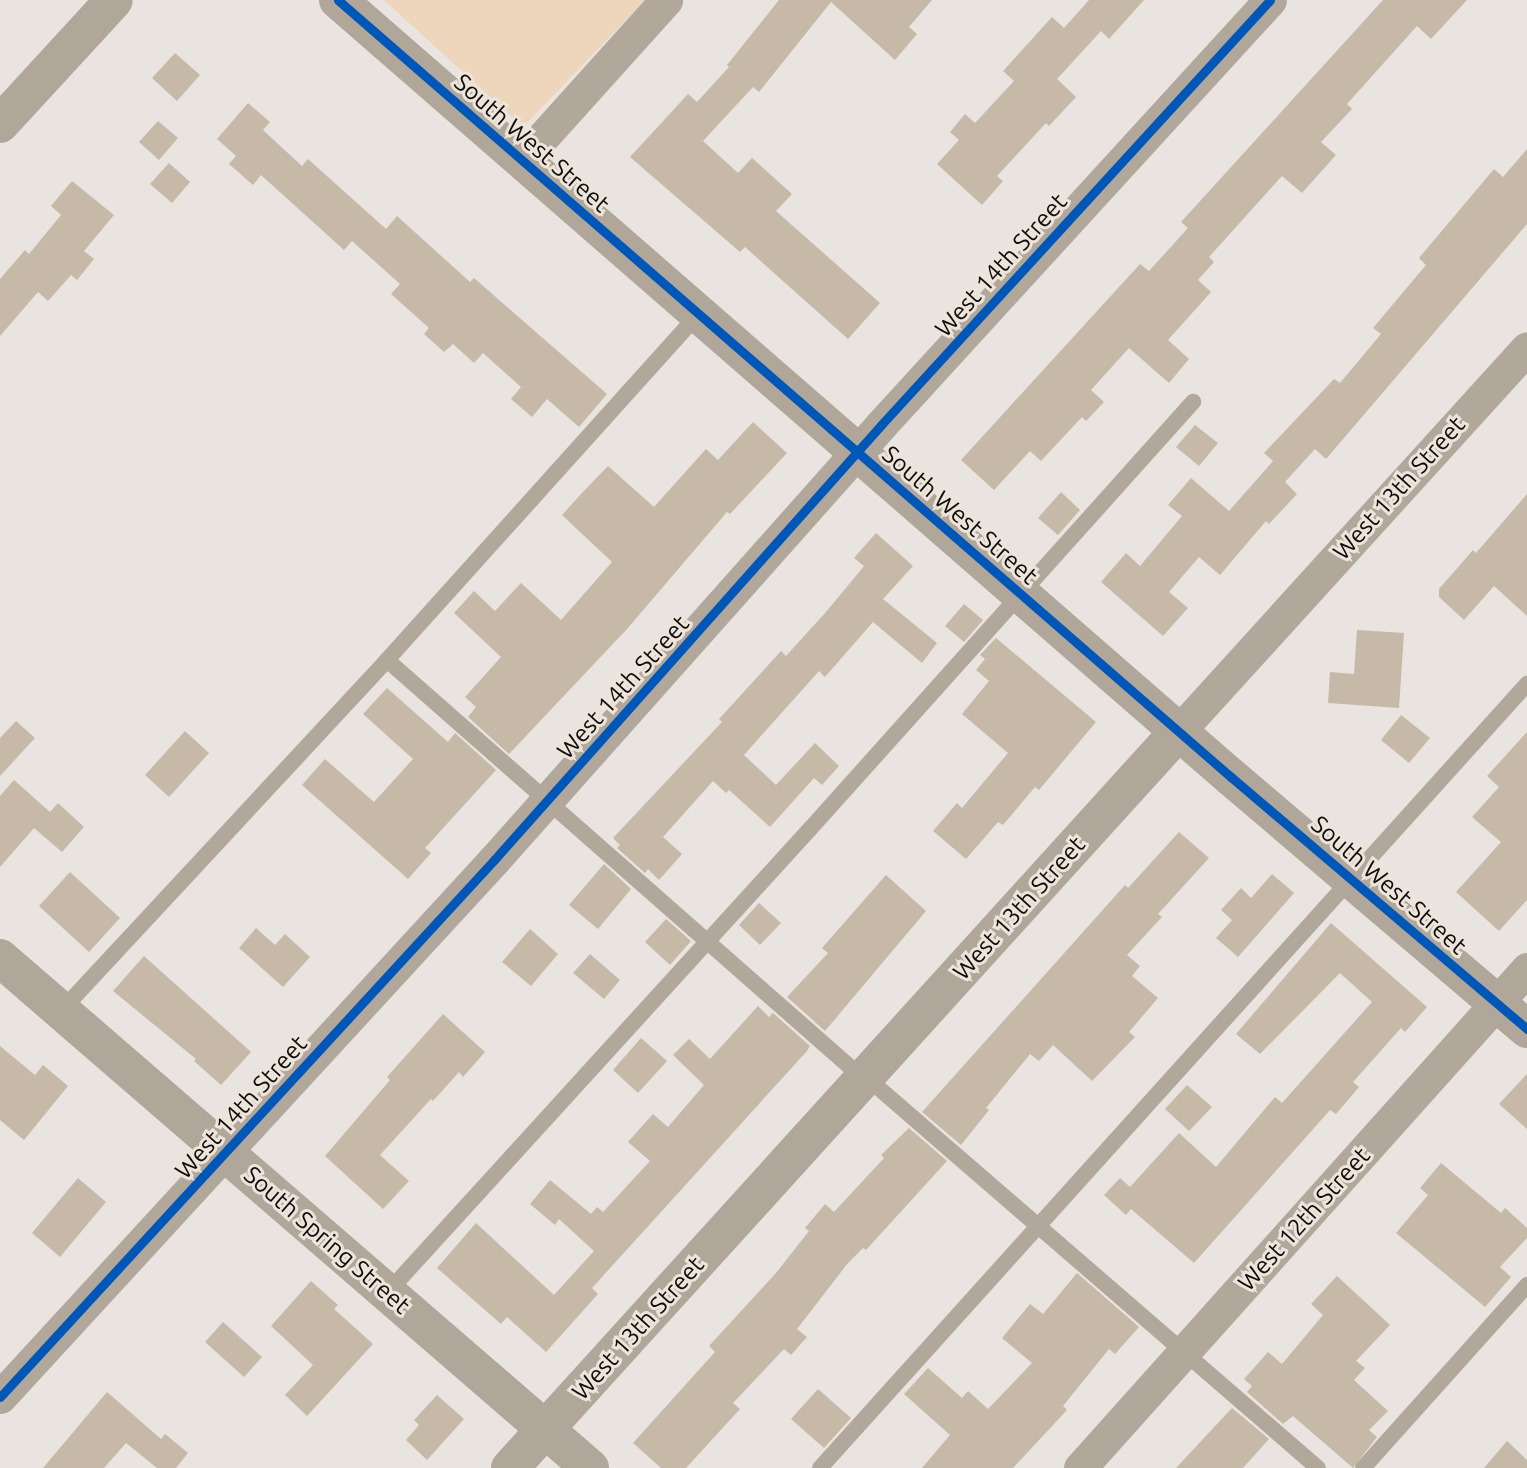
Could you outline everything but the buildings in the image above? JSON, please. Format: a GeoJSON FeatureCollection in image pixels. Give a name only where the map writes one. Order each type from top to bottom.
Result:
{"type":"FeatureCollection","features":[{"type":"Feature","properties":{"kind":"street"},"geometry":{"type":"LineString","coordinates":[[0,124],[114,0]]}},
{"type":"Feature","properties":{"kind":"street","name":"South West Street"},"geometry":{"type":"LineString","coordinates":[[338,0],[1527,1029]]}},
{"type":"Feature","properties":{"kind":"street"},"geometry":{"type":"LineString","coordinates":[[523,159],[666,0]]}},
{"type":"Feature","properties":{"kind":"street","name":"West 14th Street"},"geometry":{"type":"LineString","coordinates":[[0,1397],[546,802],[859,451],[1270,0]]}},
{"type":"Feature","properties":{"kind":"street","name":"West 13th Street"},"geometry":{"type":"LineString","coordinates":[[510,1468],[1527,348]]}},
{"type":"Feature","properties":{"kind":"street","name":"South Spring Street"},"geometry":{"type":"LineString","coordinates":[[0,958],[590,1468]]}},
{"type":"Feature","properties":{"kind":"street","name":"West 12th Street"},"geometry":{"type":"LineString","coordinates":[[1080,1468],[1527,969]]}},
{"type":"Feature","properties":{"kind":"lane"},"geometry":{"type":"LineString","coordinates":[[61,1011],[387,660],[699,314]]}},
{"type":"Feature","properties":{"kind":"lane"},"geometry":{"type":"LineString","coordinates":[[387,1293],[708,941],[1193,401]]}},
{"type":"Feature","properties":{"kind":"lane"},"geometry":{"type":"LineString","coordinates":[[387,660],[546,802],[1318,1468]]}},
{"type":"Feature","properties":{"kind":"lane"},"geometry":{"type":"LineString","coordinates":[[820,1468],[1527,684]]}},
{"type":"Feature","properties":{"kind":"lane"},"geometry":{"type":"LineString","coordinates":[[1363,1468],[1527,1284]]}},
{"type":"Feature","properties":{"kind":"shaded area"},"geometry":{"type":"Polygon","coordinates":[[[384,0],[645,0],[523,127],[384,0]]]}},
{"type":"Feature","properties":{"kind":"cycle path"},"geometry":{"type":"LineString","coordinates":[[338,0],[1231,777],[1527,1029]]}},
{"type":"Feature","properties":{"kind":"cycle path"},"geometry":{"type":"LineString","coordinates":[[0,1397],[494,860],[881,425],[1270,0]]}}]}
